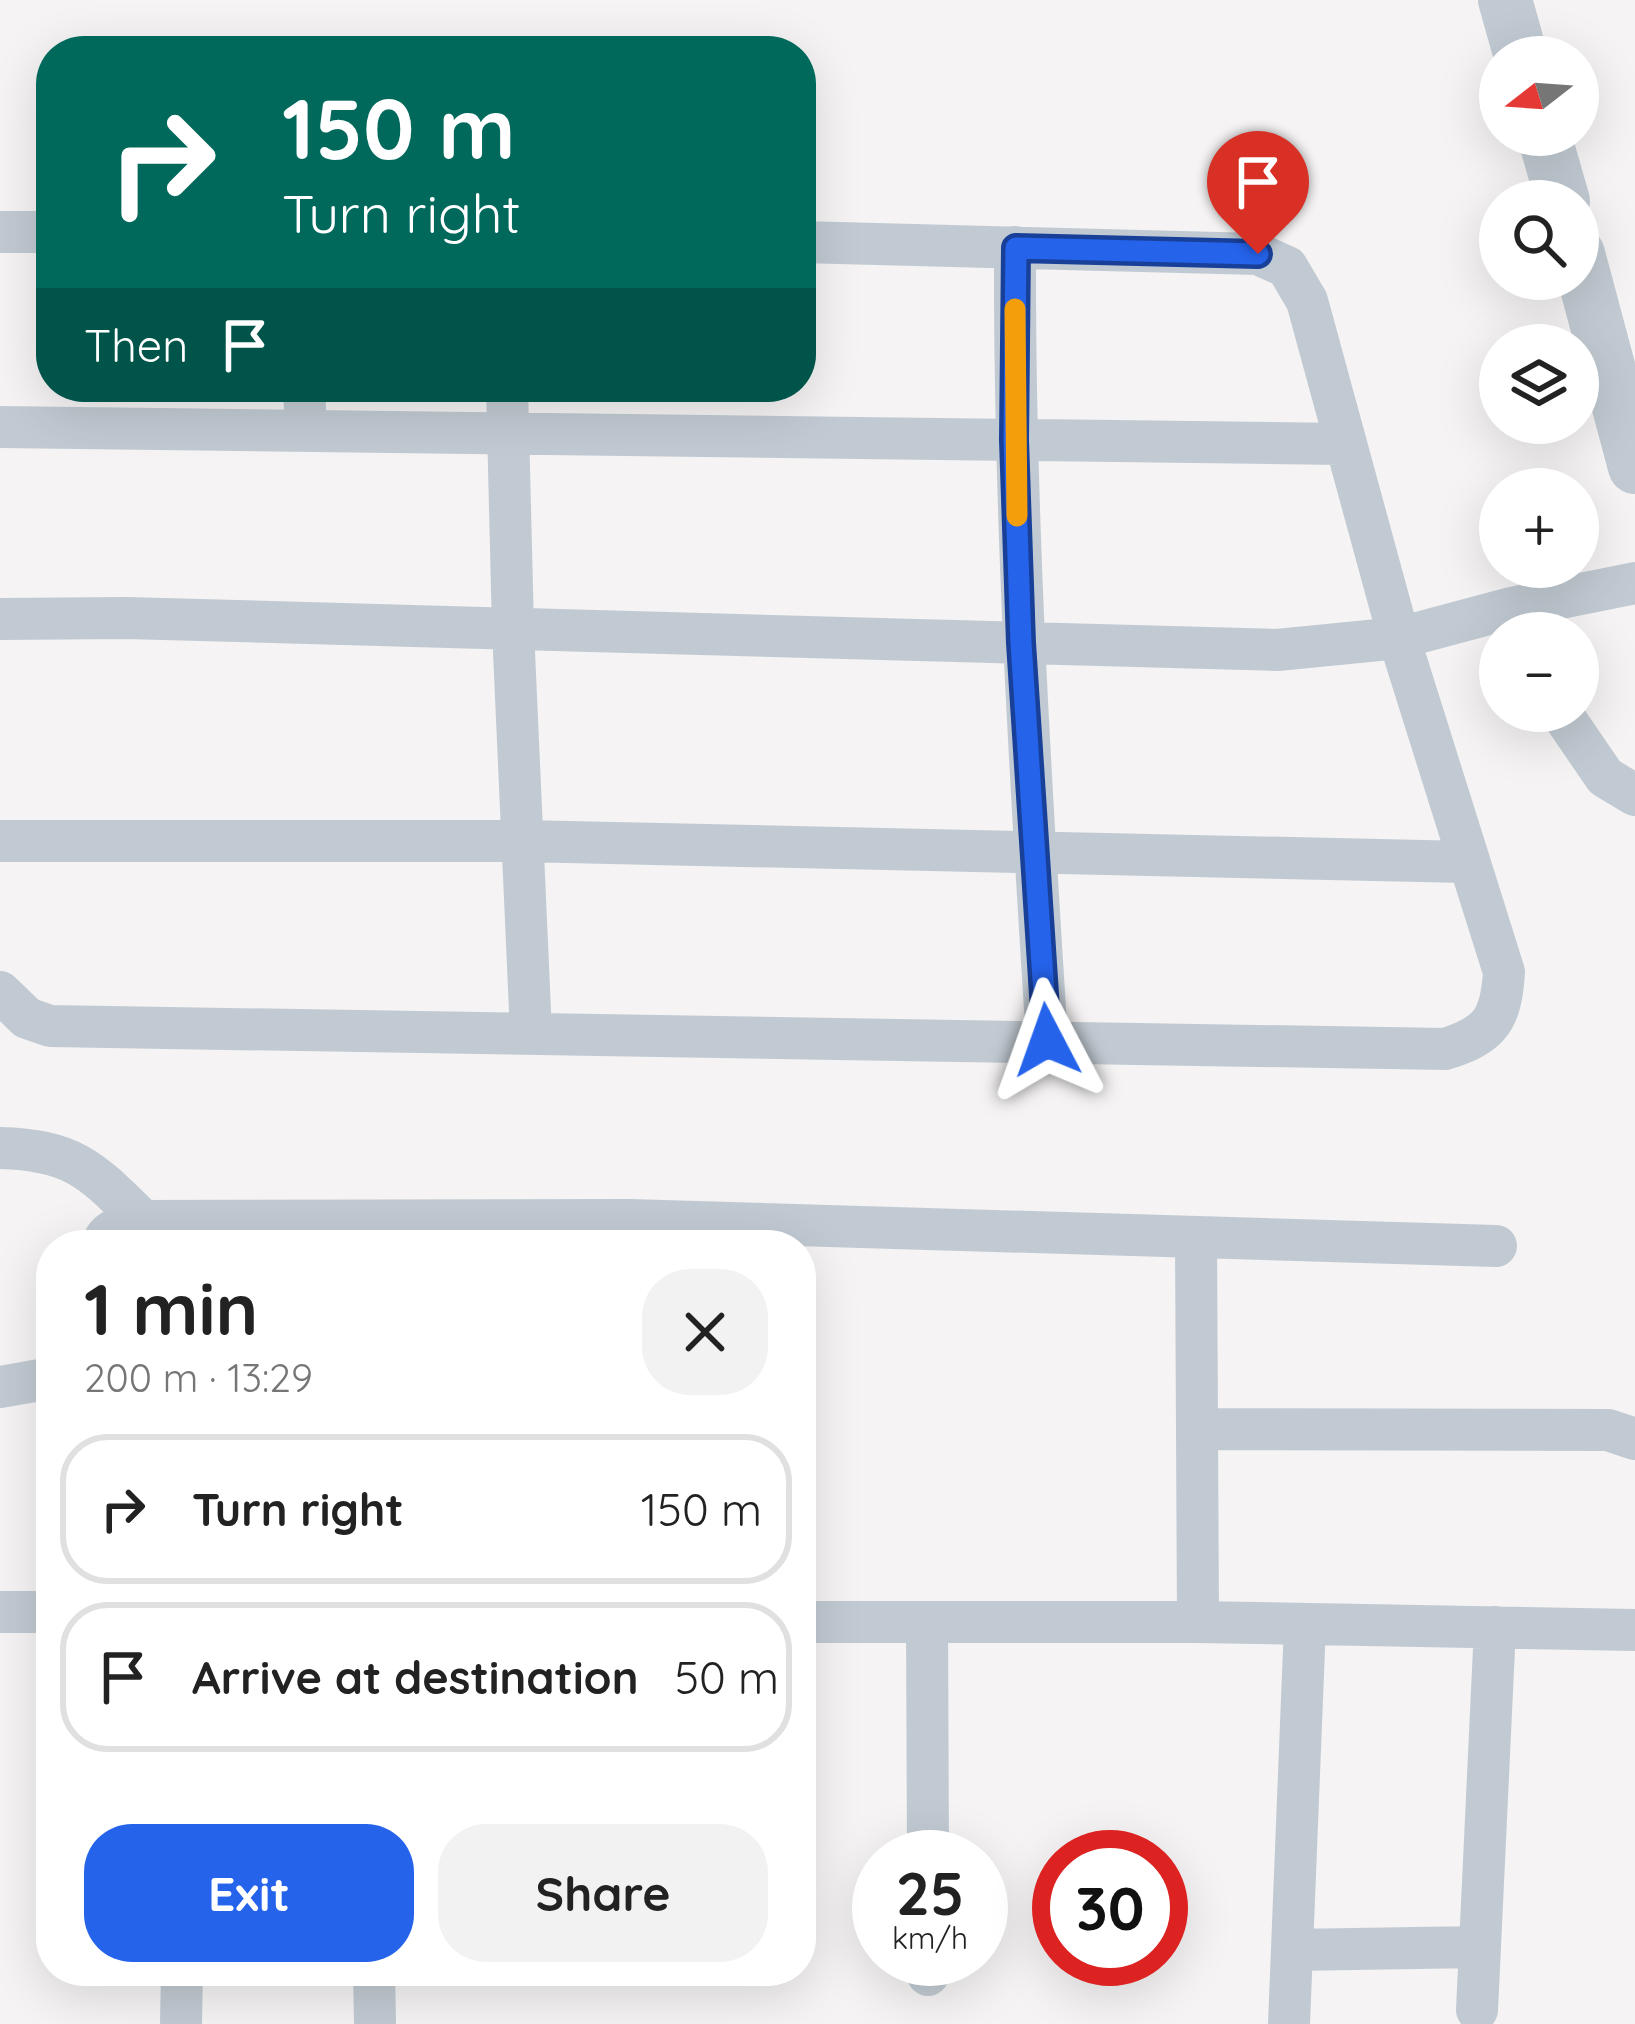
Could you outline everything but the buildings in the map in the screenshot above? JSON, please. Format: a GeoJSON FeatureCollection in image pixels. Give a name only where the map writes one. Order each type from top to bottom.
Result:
{"type":"FeatureCollection","features":[{"type":"Feature","properties":{"kind":"street"},"geometry":{"type":"LineString","coordinates":[[1504,0],[1515,36]]}},
{"type":"Feature","properties":{"kind":"street"},"geometry":{"type":"LineString","coordinates":[[0,232],[36,232]]}},
{"type":"Feature","properties":{"kind":"street"},"geometry":{"type":"LineString","coordinates":[[0,992],[27,1018],[50,1026],[1444,1049],[1476,1039],[1494,1020],[1503,998],[1504,972],[1399,638],[1307,301],[1287,267],[1258,254],[816,242]]}},
{"type":"Feature","properties":{"kind":"street"},"geometry":{"type":"LineString","coordinates":[[1016,248],[1014,440],[1021,643],[1047,1040]]}},
{"type":"Feature","properties":{"kind":"street"},"geometry":{"type":"LineString","coordinates":[[1590,300],[1635,466]]}},
{"type":"Feature","properties":{"kind":"street"},"geometry":{"type":"LineString","coordinates":[[305,402],[306,431]]}},
{"type":"Feature","properties":{"kind":"street"},"geometry":{"type":"LineString","coordinates":[[507,402],[531,1033]]}},
{"type":"Feature","properties":{"kind":"street"},"geometry":{"type":"LineString","coordinates":[[0,427],[1343,443]]}},
{"type":"Feature","properties":{"kind":"street"},"geometry":{"type":"LineString","coordinates":[[1545,612],[1635,583]]}},
{"type":"Feature","properties":{"kind":"street"},"geometry":{"type":"LineString","coordinates":[[0,619],[126,618],[1277,650],[1479,626]]}},
{"type":"Feature","properties":{"kind":"street"},"geometry":{"type":"LineString","coordinates":[[1574,732],[1605,777],[1635,795]]}},
{"type":"Feature","properties":{"kind":"street"},"geometry":{"type":"LineString","coordinates":[[0,841],[522,842],[1467,862]]}},
{"type":"Feature","properties":{"kind":"street"},"geometry":{"type":"LineString","coordinates":[[0,1148],[33,1149],[70,1158],[96,1175],[143,1221]]}},
{"type":"Feature","properties":{"kind":"street"},"geometry":{"type":"LineString","coordinates":[[518,1230],[629,1220],[1496,1246]]}},
{"type":"Feature","properties":{"kind":"street"},"geometry":{"type":"LineString","coordinates":[[113,1230],[143,1221],[400,1230]]}},
{"type":"Feature","properties":{"kind":"street"},"geometry":{"type":"LineString","coordinates":[[1196,1238],[1198,1622]]}},
{"type":"Feature","properties":{"kind":"street"},"geometry":{"type":"LineString","coordinates":[[0,1387],[36,1381]]}},
{"type":"Feature","properties":{"kind":"street"},"geometry":{"type":"LineString","coordinates":[[1197,1429],[1608,1430],[1635,1439]]}},
{"type":"Feature","properties":{"kind":"street"},"geometry":{"type":"LineString","coordinates":[[0,1612],[36,1612]]}},
{"type":"Feature","properties":{"kind":"street"},"geometry":{"type":"LineString","coordinates":[[816,1622],[1198,1622],[1635,1630]]}},
{"type":"Feature","properties":{"kind":"street"},"geometry":{"type":"LineString","coordinates":[[927,1622],[928,1830]]}},
{"type":"Feature","properties":{"kind":"street"},"geometry":{"type":"LineString","coordinates":[[1289,2024],[1305,1624]]}},
{"type":"Feature","properties":{"kind":"street"},"geometry":{"type":"LineString","coordinates":[[1477,2010],[1495,1627]]}},
{"type":"Feature","properties":{"kind":"street"},"geometry":{"type":"LineString","coordinates":[[1292,1950],[1478,1947]]}},
{"type":"Feature","properties":{"kind":"street"},"geometry":{"type":"LineString","coordinates":[[181,2024],[182,1986]]}},
{"type":"Feature","properties":{"kind":"street"},"geometry":{"type":"LineString","coordinates":[[374,1986],[375,2024]]}},
{"type":"Feature","properties":{"kind":"slow traffic"},"geometry":{"type":"LineString","coordinates":[[1015,309],[1017,516]]}},
{"type":"Feature","properties":{"kind":"route"},"geometry":{"type":"LineString","coordinates":[[1047,1040],[1021,643],[1014,440],[1016,248],[1258,254]]}}]}
